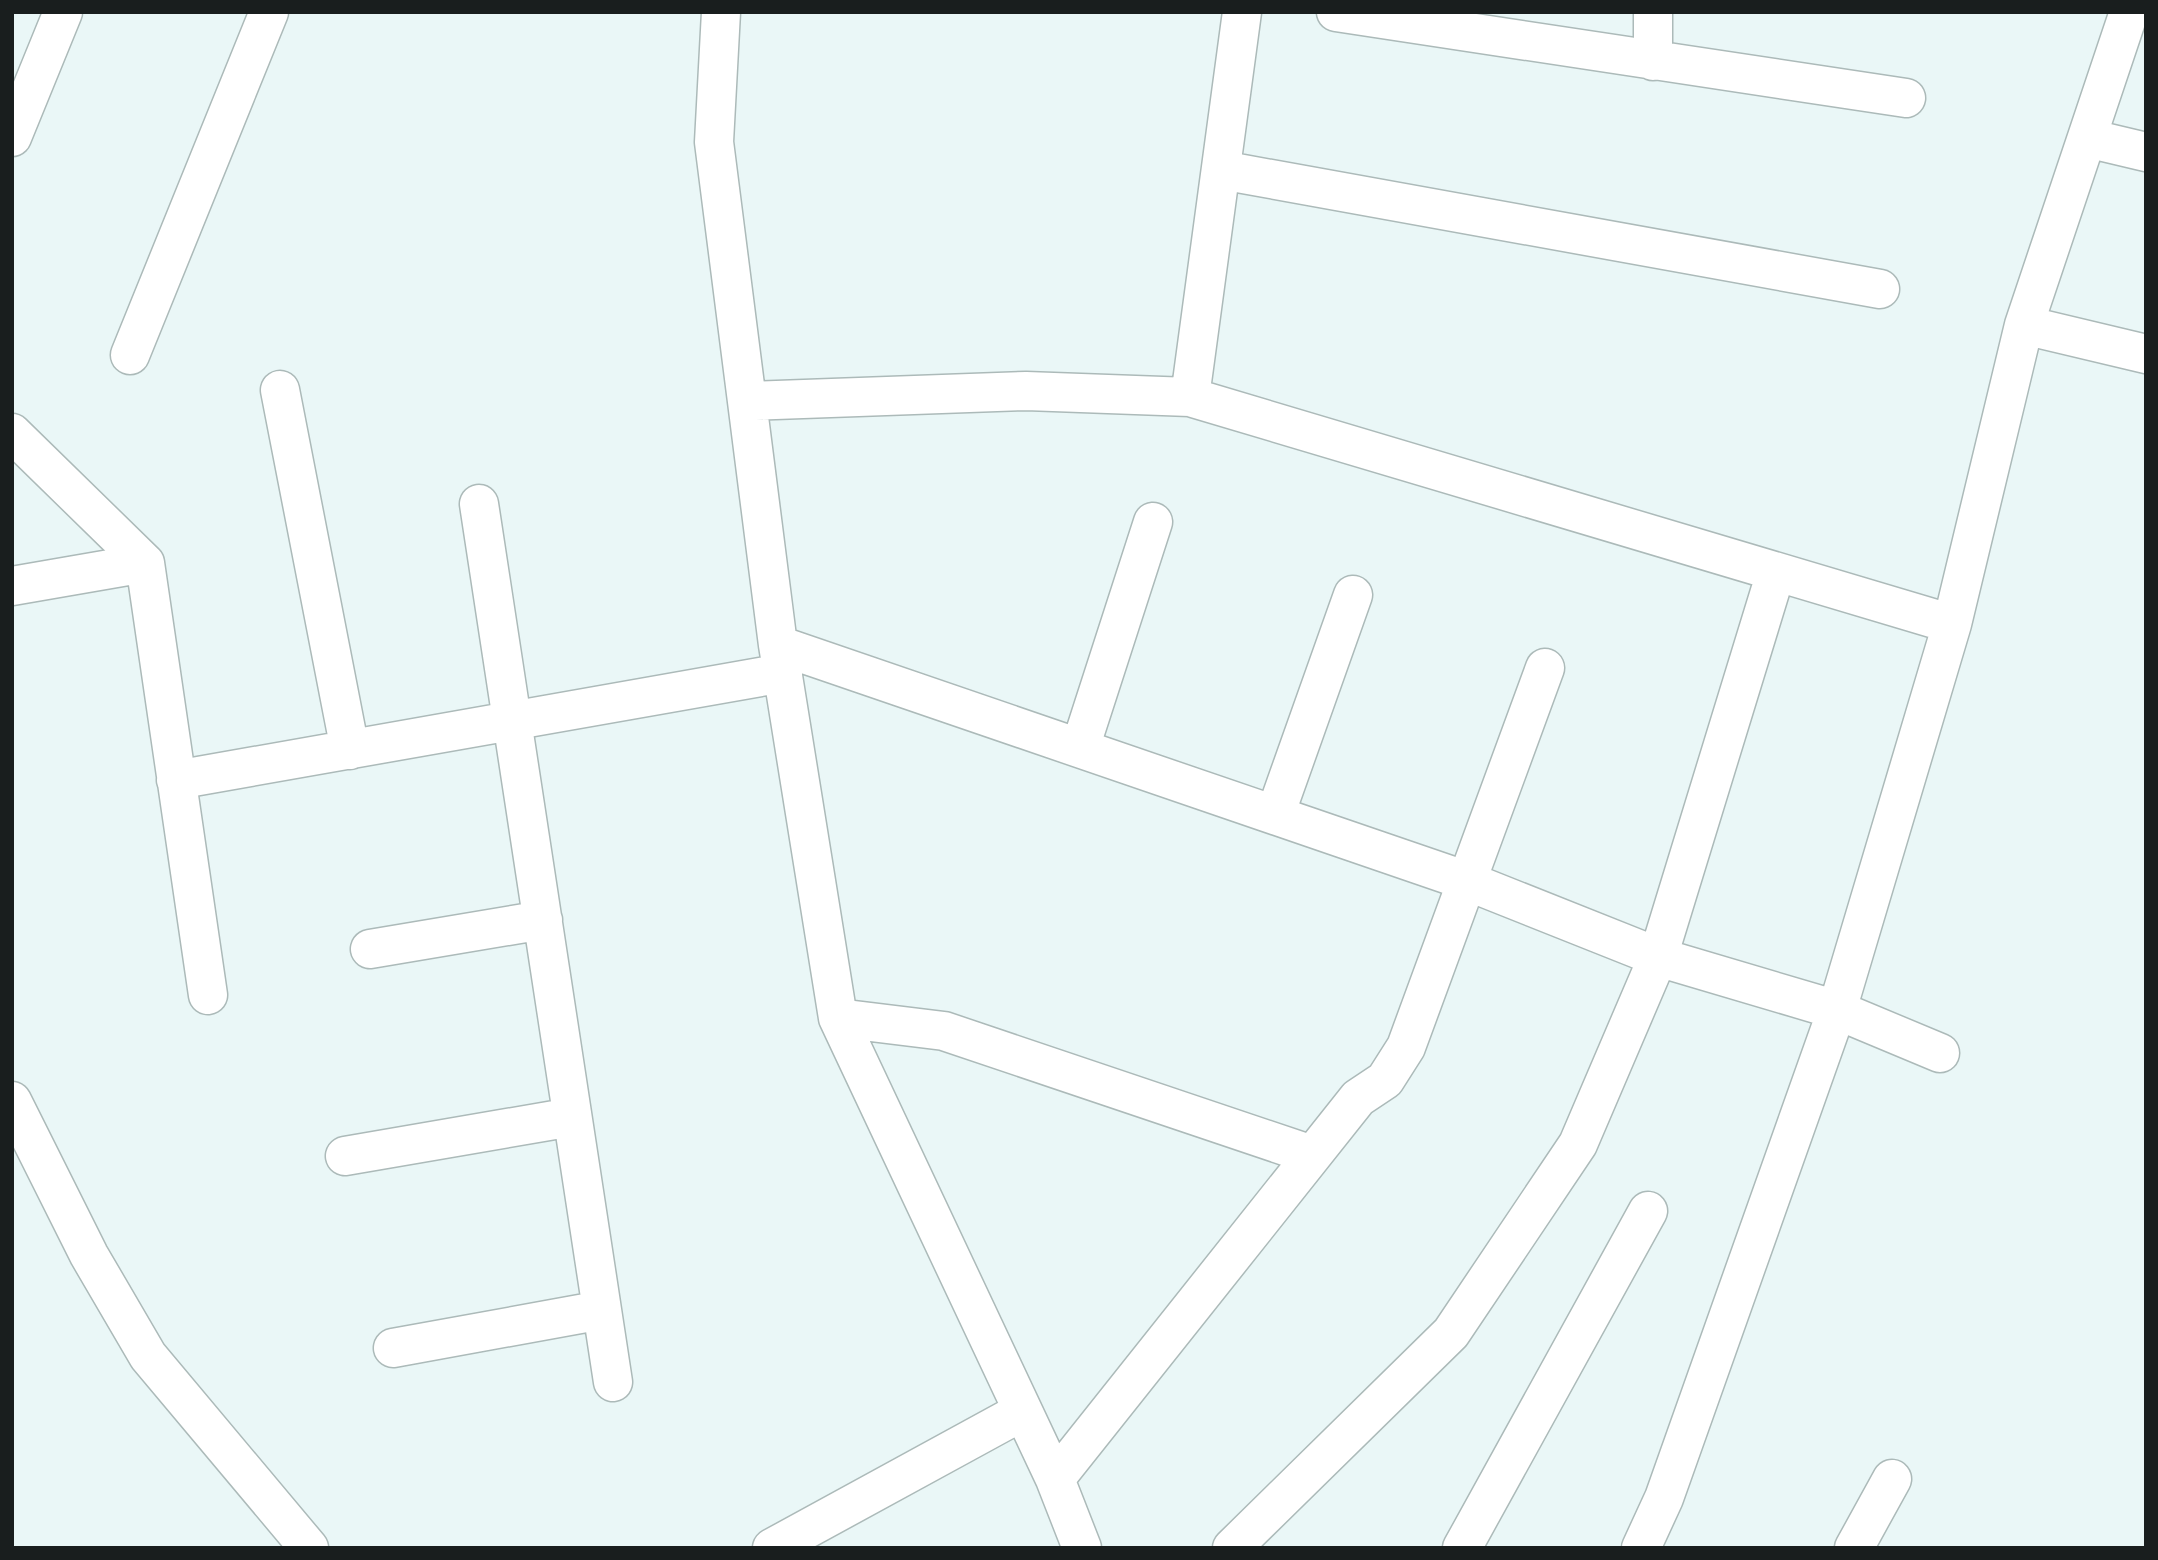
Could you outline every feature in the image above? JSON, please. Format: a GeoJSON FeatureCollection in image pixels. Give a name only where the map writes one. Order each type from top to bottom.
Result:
{"type":"FeatureCollection","features":[{"type":"Feature","properties":{"kind":"street"},"geometry":{"type":"LineString","coordinates":[[12,137],[63,12]]}},
{"type":"Feature","properties":{"kind":"street"},"geometry":{"type":"LineString","coordinates":[[130,355],[269,12]]}},
{"type":"Feature","properties":{"kind":"street"},"geometry":{"type":"LineString","coordinates":[[721,12],[714,142],[781,659],[838,1018],[1055,1479],[1082,1548]]}},
{"type":"Feature","properties":{"kind":"street"},"geometry":{"type":"LineString","coordinates":[[1190,397],[1242,12]]}},
{"type":"Feature","properties":{"kind":"street"},"geometry":{"type":"LineString","coordinates":[[1336,12],[1906,98]]}},
{"type":"Feature","properties":{"kind":"street"},"geometry":{"type":"LineString","coordinates":[[1653,12],[1653,61]]}},
{"type":"Feature","properties":{"kind":"street"},"geometry":{"type":"LineString","coordinates":[[1641,1548],[1664,1498],[1837,1010],[1952,624],[2024,325],[2129,12]]}},
{"type":"Feature","properties":{"kind":"street"},"geometry":{"type":"LineString","coordinates":[[2087,138],[2146,152]]}},
{"type":"Feature","properties":{"kind":"street"},"geometry":{"type":"LineString","coordinates":[[1221,170],[1880,289]]}},
{"type":"Feature","properties":{"kind":"street"},"geometry":{"type":"LineString","coordinates":[[2024,325],[2146,354]]}},
{"type":"Feature","properties":{"kind":"street"},"geometry":{"type":"LineString","coordinates":[[280,390],[351,750]]}},
{"type":"Feature","properties":{"kind":"street"},"geometry":{"type":"LineString","coordinates":[[747,401],[1026,391],[1190,397],[1952,624]]}},
{"type":"Feature","properties":{"kind":"street"},"geometry":{"type":"LineString","coordinates":[[12,433],[145,563],[208,995]]}},
{"type":"Feature","properties":{"kind":"street"},"geometry":{"type":"LineString","coordinates":[[480,504],[612,1382]]}},
{"type":"Feature","properties":{"kind":"street"},"geometry":{"type":"LineString","coordinates":[[1080,748],[1153,522]]}},
{"type":"Feature","properties":{"kind":"street"},"geometry":{"type":"LineString","coordinates":[[12,586],[145,563]]}},
{"type":"Feature","properties":{"kind":"street"},"geometry":{"type":"LineString","coordinates":[[1232,1548],[1451,1333],[1578,1144],[1658,957],[1776,572]]}},
{"type":"Feature","properties":{"kind":"street"},"geometry":{"type":"LineString","coordinates":[[1275,815],[1353,595]]}},
{"type":"Feature","properties":{"kind":"street"},"geometry":{"type":"LineString","coordinates":[[176,780],[513,722],[781,659],[1080,748],[1467,881],[1658,957],[1837,1010],[1940,1053]]}},
{"type":"Feature","properties":{"kind":"street"},"geometry":{"type":"LineString","coordinates":[[1055,1479],[1358,1098],[1385,1080],[1406,1047],[1545,668]]}},
{"type":"Feature","properties":{"kind":"street"},"geometry":{"type":"LineString","coordinates":[[370,949],[543,920]]}},
{"type":"Feature","properties":{"kind":"street"},"geometry":{"type":"LineString","coordinates":[[838,1018],[944,1031],[1312,1155]]}},
{"type":"Feature","properties":{"kind":"street"},"geometry":{"type":"LineString","coordinates":[[12,1101],[89,1255],[148,1356],[309,1548]]}},
{"type":"Feature","properties":{"kind":"street"},"geometry":{"type":"LineString","coordinates":[[345,1156],[572,1117]]}},
{"type":"Feature","properties":{"kind":"street"},"geometry":{"type":"LineString","coordinates":[[1462,1548],[1648,1211]]}},
{"type":"Feature","properties":{"kind":"street"},"geometry":{"type":"LineString","coordinates":[[393,1348],[602,1310]]}},
{"type":"Feature","properties":{"kind":"street"},"geometry":{"type":"LineString","coordinates":[[772,1548],[1023,1411]]}},
{"type":"Feature","properties":{"kind":"street"},"geometry":{"type":"LineString","coordinates":[[1854,1548],[1892,1479]]}}]}
